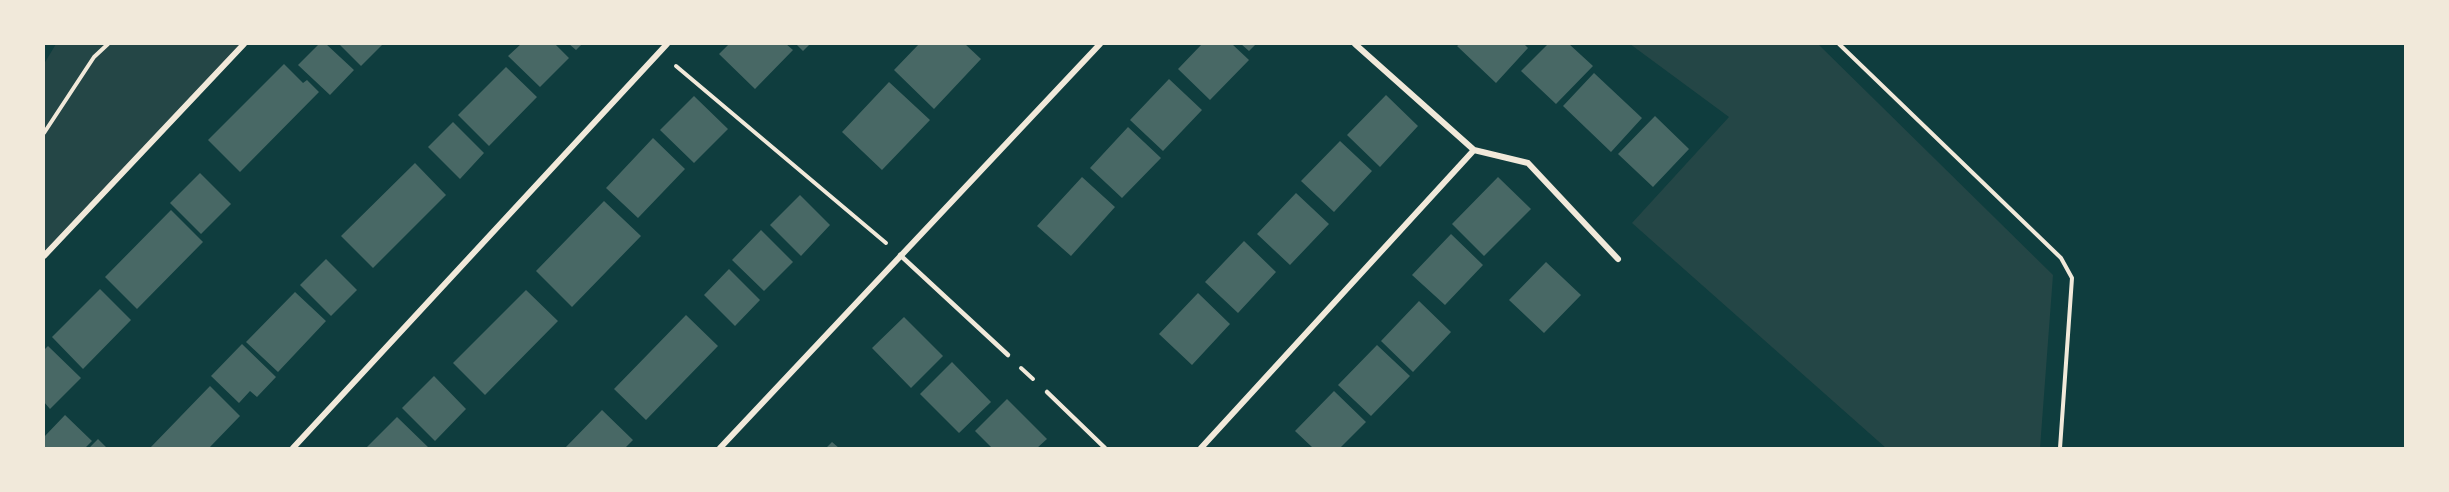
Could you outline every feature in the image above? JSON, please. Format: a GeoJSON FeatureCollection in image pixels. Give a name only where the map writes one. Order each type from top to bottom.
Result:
{"type":"FeatureCollection","features":[{"type":"Feature","properties":{"kind":"street"},"geometry":{"type":"LineString","coordinates":[[44,256],[244,44]]}},
{"type":"Feature","properties":{"kind":"street"},"geometry":{"type":"LineString","coordinates":[[293,448],[668,44]]}},
{"type":"Feature","properties":{"kind":"street"},"geometry":{"type":"LineString","coordinates":[[720,448],[1100,44]]}},
{"type":"Feature","properties":{"kind":"street"},"geometry":{"type":"LineString","coordinates":[[1355,44],[1474,150],[1528,163],[1618,259]]}},
{"type":"Feature","properties":{"kind":"street"},"geometry":{"type":"LineString","coordinates":[[1201,448],[1474,150]]}},
{"type":"Feature","properties":{"kind":"lane"},"geometry":{"type":"LineString","coordinates":[[900,255],[1008,355]]}},
{"type":"Feature","properties":{"kind":"lane"},"geometry":{"type":"LineString","coordinates":[[1047,392],[1105,448]]}},
{"type":"Feature","properties":{"kind":"path"},"geometry":{"type":"LineString","coordinates":[[44,133],[94,57],[108,44]]}},
{"type":"Feature","properties":{"kind":"path"},"geometry":{"type":"LineString","coordinates":[[1839,44],[2061,258],[2072,278],[2060,448]]}},
{"type":"Feature","properties":{"kind":"path"},"geometry":{"type":"LineString","coordinates":[[660,52],[900,255]]}},
{"type":"Feature","properties":{"kind":"path"},"geometry":{"type":"LineString","coordinates":[[1008,355],[1047,392]]}},
{"type":"Feature","properties":{"kind":"shaded area"},"geometry":{"type":"Polygon","coordinates":[[[56,44],[244,44],[44,256],[44,64],[56,44]]]}},
{"type":"Feature","properties":{"kind":"shaded area"},"geometry":{"type":"Polygon","coordinates":[[[1630,44],[1818,44],[2053,275],[2040,448],[1886,448],[1632,223],[1729,117],[1630,44]]]}},
{"type":"Feature","properties":{"kind":"building"},"geometry":{"type":"Polygon","coordinates":[[[319,44],[326,44],[354,70],[330,95],[298,65],[319,44]]]}},
{"type":"Feature","properties":{"kind":"building"},"geometry":{"type":"Polygon","coordinates":[[[339,44],[383,44],[361,66],[339,44]]]}},
{"type":"Feature","properties":{"kind":"building"},"geometry":{"type":"Polygon","coordinates":[[[521,44],[555,44],[569,58],[540,87],[508,56],[521,44]]]}},
{"type":"Feature","properties":{"kind":"building"},"geometry":{"type":"Polygon","coordinates":[[[569,44],[582,44],[576,50],[569,44]]]}},
{"type":"Feature","properties":{"kind":"building"},"geometry":{"type":"Polygon","coordinates":[[[729,44],[786,44],[793,50],[755,89],[719,54],[729,44]]]}},
{"type":"Feature","properties":{"kind":"building"},"geometry":{"type":"Polygon","coordinates":[[[796,44],[810,44],[803,51],[796,44]]]}},
{"type":"Feature","properties":{"kind":"building"},"geometry":{"type":"Polygon","coordinates":[[[919,44],[965,44],[981,59],[934,109],[894,70],[919,44]]]}},
{"type":"Feature","properties":{"kind":"building"},"geometry":{"type":"Polygon","coordinates":[[[1202,44],[1232,44],[1249,60],[1210,100],[1178,69],[1202,44]]]}},
{"type":"Feature","properties":{"kind":"building"},"geometry":{"type":"Polygon","coordinates":[[[1241,44],[1256,44],[1249,51],[1241,44]]]}},
{"type":"Feature","properties":{"kind":"building"},"geometry":{"type":"Polygon","coordinates":[[[1460,44],[1524,44],[1528,48],[1496,83],[1457,46],[1460,44]]]}},
{"type":"Feature","properties":{"kind":"building"},"geometry":{"type":"Polygon","coordinates":[[[1548,44],[1569,44],[1593,66],[1556,104],[1521,71],[1548,44]]]}},
{"type":"Feature","properties":{"kind":"building"},"geometry":{"type":"Polygon","coordinates":[[[284,64],[303,83],[307,80],[319,92],[240,172],[208,140],[284,64]]]}},
{"type":"Feature","properties":{"kind":"building"},"geometry":{"type":"Polygon","coordinates":[[[506,67],[537,97],[489,146],[458,115],[506,67]]]}},
{"type":"Feature","properties":{"kind":"building"},"geometry":{"type":"Polygon","coordinates":[[[1594,73],[1642,118],[1611,152],[1563,106],[1594,73]]]}},
{"type":"Feature","properties":{"kind":"building"},"geometry":{"type":"Polygon","coordinates":[[[1169,79],[1202,110],[1163,151],[1130,120],[1169,79]]]}},
{"type":"Feature","properties":{"kind":"building"},"geometry":{"type":"Polygon","coordinates":[[[889,82],[930,120],[882,170],[842,132],[889,82]]]}},
{"type":"Feature","properties":{"kind":"building"},"geometry":{"type":"Polygon","coordinates":[[[1386,95],[1418,126],[1380,167],[1347,135],[1386,95]]]}},
{"type":"Feature","properties":{"kind":"building"},"geometry":{"type":"Polygon","coordinates":[[[694,96],[728,129],[694,163],[660,130],[694,96]]]}},
{"type":"Feature","properties":{"kind":"building"},"geometry":{"type":"Polygon","coordinates":[[[1655,116],[1689,149],[1653,187],[1618,154],[1655,116]]]}},
{"type":"Feature","properties":{"kind":"building"},"geometry":{"type":"Polygon","coordinates":[[[453,122],[484,153],[460,179],[428,147],[453,122]]]}},
{"type":"Feature","properties":{"kind":"building"},"geometry":{"type":"Polygon","coordinates":[[[1128,127],[1161,158],[1122,198],[1090,168],[1128,127]]]}},
{"type":"Feature","properties":{"kind":"building"},"geometry":{"type":"Polygon","coordinates":[[[653,138],[685,169],[638,218],[606,188],[653,138]]]}},
{"type":"Feature","properties":{"kind":"building"},"geometry":{"type":"Polygon","coordinates":[[[1340,141],[1372,171],[1334,212],[1301,181],[1340,141]]]}},
{"type":"Feature","properties":{"kind":"building"},"geometry":{"type":"Polygon","coordinates":[[[415,163],[446,195],[373,268],[341,236],[415,163]]]}},
{"type":"Feature","properties":{"kind":"building"},"geometry":{"type":"Polygon","coordinates":[[[200,173],[231,204],[201,234],[170,203],[200,173]]]}},
{"type":"Feature","properties":{"kind":"building"},"geometry":{"type":"Polygon","coordinates":[[[1082,177],[1115,207],[1071,256],[1037,226],[1082,177]]]}},
{"type":"Feature","properties":{"kind":"building"},"geometry":{"type":"Polygon","coordinates":[[[1498,177],[1531,209],[1484,256],[1452,224],[1498,177]]]}},
{"type":"Feature","properties":{"kind":"building"},"geometry":{"type":"Polygon","coordinates":[[[1296,193],[1329,224],[1290,265],[1257,234],[1296,193]]]}},
{"type":"Feature","properties":{"kind":"building"},"geometry":{"type":"Polygon","coordinates":[[[800,195],[830,225],[801,256],[770,225],[800,195]]]}},
{"type":"Feature","properties":{"kind":"building"},"geometry":{"type":"Polygon","coordinates":[[[604,201],[641,236],[572,307],[536,271],[604,201]]]}},
{"type":"Feature","properties":{"kind":"building"},"geometry":{"type":"Polygon","coordinates":[[[171,210],[203,242],[137,309],[105,277],[171,210]]]}},
{"type":"Feature","properties":{"kind":"building"},"geometry":{"type":"Polygon","coordinates":[[[761,230],[793,262],[764,291],[732,260],[761,230]]]}},
{"type":"Feature","properties":{"kind":"building"},"geometry":{"type":"Polygon","coordinates":[[[1451,234],[1483,265],[1445,305],[1412,275],[1451,234]]]}},
{"type":"Feature","properties":{"kind":"building"},"geometry":{"type":"Polygon","coordinates":[[[1244,241],[1276,272],[1238,313],[1205,282],[1244,241]]]}},
{"type":"Feature","properties":{"kind":"building"},"geometry":{"type":"Polygon","coordinates":[[[326,259],[357,290],[331,316],[300,285],[326,259]]]}},
{"type":"Feature","properties":{"kind":"building"},"geometry":{"type":"Polygon","coordinates":[[[1546,262],[1581,295],[1544,333],[1509,300],[1546,262]]]}},
{"type":"Feature","properties":{"kind":"building"},"geometry":{"type":"Polygon","coordinates":[[[729,269],[760,300],[735,326],[704,295],[729,269]]]}},
{"type":"Feature","properties":{"kind":"building"},"geometry":{"type":"Polygon","coordinates":[[[100,289],[131,320],[83,369],[52,337],[100,289]]]}},
{"type":"Feature","properties":{"kind":"building"},"geometry":{"type":"Polygon","coordinates":[[[526,290],[558,321],[485,395],[453,363],[526,290]]]}},
{"type":"Feature","properties":{"kind":"building"},"geometry":{"type":"Polygon","coordinates":[[[295,292],[326,321],[278,372],[246,342],[295,292]]]}},
{"type":"Feature","properties":{"kind":"building"},"geometry":{"type":"Polygon","coordinates":[[[1198,293],[1230,324],[1192,365],[1159,334],[1198,293]]]}},
{"type":"Feature","properties":{"kind":"building"},"geometry":{"type":"Polygon","coordinates":[[[1419,301],[1451,332],[1413,372],[1381,341],[1419,301]]]}},
{"type":"Feature","properties":{"kind":"building"},"geometry":{"type":"Polygon","coordinates":[[[686,315],[718,346],[646,420],[614,389],[686,315]]]}},
{"type":"Feature","properties":{"kind":"building"},"geometry":{"type":"Polygon","coordinates":[[[904,317],[943,356],[911,388],[872,348],[904,317]]]}},
{"type":"Feature","properties":{"kind":"building"},"geometry":{"type":"Polygon","coordinates":[[[242,344],[276,377],[257,397],[250,391],[239,403],[211,376],[242,344]]]}},
{"type":"Feature","properties":{"kind":"building"},"geometry":{"type":"Polygon","coordinates":[[[1377,345],[1410,376],[1371,416],[1338,385],[1377,345]]]}},
{"type":"Feature","properties":{"kind":"building"},"geometry":{"type":"Polygon","coordinates":[[[48,346],[81,378],[50,409],[44,402],[44,350],[48,346]]]}},
{"type":"Feature","properties":{"kind":"building"},"geometry":{"type":"Polygon","coordinates":[[[952,362],[991,402],[959,433],[920,394],[952,362]]]}},
{"type":"Feature","properties":{"kind":"building"},"geometry":{"type":"Polygon","coordinates":[[[434,376],[466,409],[435,441],[402,408],[434,376]]]}},
{"type":"Feature","properties":{"kind":"building"},"geometry":{"type":"Polygon","coordinates":[[[210,386],[240,416],[209,448],[150,448],[210,386]]]}},
{"type":"Feature","properties":{"kind":"building"},"geometry":{"type":"Polygon","coordinates":[[[1334,391],[1366,422],[1340,448],[1313,448],[1295,431],[1334,391]]]}},
{"type":"Feature","properties":{"kind":"building"},"geometry":{"type":"Polygon","coordinates":[[[1007,399],[1047,439],[1037,448],[992,448],[975,431],[1007,399]]]}},
{"type":"Feature","properties":{"kind":"building"},"geometry":{"type":"Polygon","coordinates":[[[602,410],[633,440],[625,448],[565,448],[602,410]]]}},
{"type":"Feature","properties":{"kind":"building"},"geometry":{"type":"Polygon","coordinates":[[[65,415],[92,441],[85,448],[44,448],[44,437],[65,415]]]}},
{"type":"Feature","properties":{"kind":"building"},"geometry":{"type":"Polygon","coordinates":[[[397,417],[429,448],[366,448],[397,417]]]}},
{"type":"Feature","properties":{"kind":"building"},"geometry":{"type":"Polygon","coordinates":[[[98,439],[107,448],[89,448],[98,439]]]}},
{"type":"Feature","properties":{"kind":"building"},"geometry":{"type":"Polygon","coordinates":[[[832,442],[839,448],[826,448],[832,442]]]}}]}
